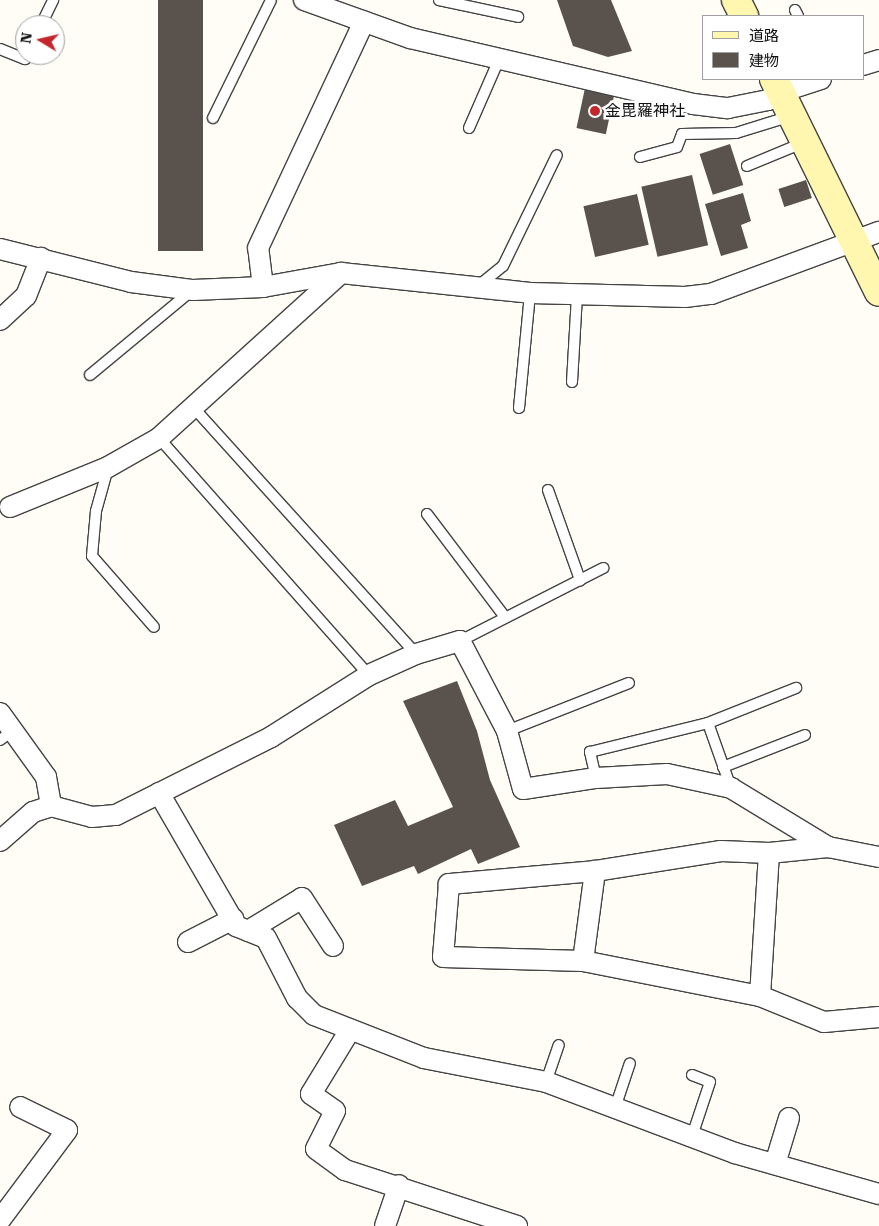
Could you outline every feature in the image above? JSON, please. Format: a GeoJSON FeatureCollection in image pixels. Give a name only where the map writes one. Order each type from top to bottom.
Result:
{"type":"FeatureCollection","features":[{"type":"Feature","properties":{"kind":"street"},"geometry":{"type":"LineString","coordinates":[[736,0],[744,15]]}},
{"type":"Feature","properties":{"kind":"street"},"geometry":{"type":"LineString","coordinates":[[314,2],[410,38],[500,57],[693,104],[728,108],[782,96],[819,80]]}},
{"type":"Feature","properties":{"kind":"street"},"geometry":{"type":"LineString","coordinates":[[263,287],[258,248],[364,22]]}},
{"type":"Feature","properties":{"kind":"street"},"geometry":{"type":"LineString","coordinates":[[864,65],[879,60]]}},
{"type":"Feature","properties":{"kind":"street"},"geometry":{"type":"LineString","coordinates":[[782,96],[806,142],[867,236],[879,292]]}},
{"type":"Feature","properties":{"kind":"street"},"geometry":{"type":"LineString","coordinates":[[0,249],[131,282],[193,290],[263,287],[341,273],[530,293],[685,297],[711,294],[867,236]]}},
{"type":"Feature","properties":{"kind":"street"},"geometry":{"type":"LineString","coordinates":[[0,320],[26,296],[41,258]]}},
{"type":"Feature","properties":{"kind":"street"},"geometry":{"type":"LineString","coordinates":[[10,507],[108,467],[159,438],[341,273]]}},
{"type":"Feature","properties":{"kind":"street"},"geometry":{"type":"LineString","coordinates":[[0,840],[33,812],[51,806],[104,818],[159,793],[271,737],[369,676],[416,654],[460,641],[507,731],[523,789],[596,778],[667,774],[730,788],[828,847]]}},
{"type":"Feature","properties":{"kind":"street"},"geometry":{"type":"LineString","coordinates":[[0,713],[6,736],[46,777],[51,806]]}},
{"type":"Feature","properties":{"kind":"street"},"geometry":{"type":"LineString","coordinates":[[159,793],[240,925],[266,938],[297,998],[314,1015],[424,1058],[546,1082],[692,1136],[775,1164],[879,1194]]}},
{"type":"Feature","properties":{"kind":"street"},"geometry":{"type":"LineString","coordinates":[[879,857],[828,847],[770,853],[721,851],[595,871],[449,884],[443,957],[583,961],[760,996],[824,1022],[879,1017]]}},
{"type":"Feature","properties":{"kind":"street"},"geometry":{"type":"LineString","coordinates":[[760,996],[770,853]]}},
{"type":"Feature","properties":{"kind":"street"},"geometry":{"type":"LineString","coordinates":[[583,961],[595,871]]}},
{"type":"Feature","properties":{"kind":"street"},"geometry":{"type":"LineString","coordinates":[[188,942],[240,925],[302,898],[333,946]]}},
{"type":"Feature","properties":{"kind":"street"},"geometry":{"type":"LineString","coordinates":[[350,1030],[311,1094],[335,1111],[316,1149],[345,1170],[399,1185],[517,1226]]}},
{"type":"Feature","properties":{"kind":"street"},"geometry":{"type":"LineString","coordinates":[[0,1220],[67,1130],[20,1107]]}},
{"type":"Feature","properties":{"kind":"street"},"geometry":{"type":"LineString","coordinates":[[775,1164],[789,1118]]}},
{"type":"Feature","properties":{"kind":"street"},"geometry":{"type":"LineString","coordinates":[[385,1226],[399,1185]]}},
{"type":"Feature","properties":{"kind":"lane"},"geometry":{"type":"LineString","coordinates":[[46,15],[53,0]]}},
{"type":"Feature","properties":{"kind":"lane"},"geometry":{"type":"LineString","coordinates":[[213,118],[271,0]]}},
{"type":"Feature","properties":{"kind":"lane"},"geometry":{"type":"LineString","coordinates":[[439,0],[518,17]]}},
{"type":"Feature","properties":{"kind":"lane"},"geometry":{"type":"LineString","coordinates":[[0,49],[15,55]]}},
{"type":"Feature","properties":{"kind":"lane"},"geometry":{"type":"LineString","coordinates":[[468,128],[500,57]]}},
{"type":"Feature","properties":{"kind":"lane"},"geometry":{"type":"LineString","coordinates":[[640,157],[677,147],[682,134],[736,133],[782,96]]}},
{"type":"Feature","properties":{"kind":"lane"},"geometry":{"type":"LineString","coordinates":[[747,166],[806,142]]}},
{"type":"Feature","properties":{"kind":"lane"},"geometry":{"type":"LineString","coordinates":[[477,288],[503,266],[557,156]]}},
{"type":"Feature","properties":{"kind":"lane"},"geometry":{"type":"LineString","coordinates":[[90,375],[193,290]]}},
{"type":"Feature","properties":{"kind":"lane"},"geometry":{"type":"LineString","coordinates":[[519,408],[530,293]]}},
{"type":"Feature","properties":{"kind":"lane"},"geometry":{"type":"LineString","coordinates":[[572,382],[577,294]]}},
{"type":"Feature","properties":{"kind":"lane"},"geometry":{"type":"LineString","coordinates":[[193,407],[416,654]]}},
{"type":"Feature","properties":{"kind":"lane"},"geometry":{"type":"LineString","coordinates":[[159,438],[369,676]]}},
{"type":"Feature","properties":{"kind":"lane"},"geometry":{"type":"LineString","coordinates":[[108,467],[96,511],[92,556],[154,627]]}},
{"type":"Feature","properties":{"kind":"lane"},"geometry":{"type":"LineString","coordinates":[[548,490],[580,580]]}},
{"type":"Feature","properties":{"kind":"lane"},"geometry":{"type":"LineString","coordinates":[[426,514],[505,617]]}},
{"type":"Feature","properties":{"kind":"lane"},"geometry":{"type":"LineString","coordinates":[[460,641],[604,568]]}},
{"type":"Feature","properties":{"kind":"lane"},"geometry":{"type":"LineString","coordinates":[[507,731],[629,683]]}},
{"type":"Feature","properties":{"kind":"lane"},"geometry":{"type":"LineString","coordinates":[[596,778],[590,752],[708,723],[796,688]]}},
{"type":"Feature","properties":{"kind":"lane"},"geometry":{"type":"LineString","coordinates":[[708,723],[730,788]]}},
{"type":"Feature","properties":{"kind":"lane"},"geometry":{"type":"LineString","coordinates":[[724,767],[805,735]]}},
{"type":"Feature","properties":{"kind":"lane"},"geometry":{"type":"LineString","coordinates":[[546,1082],[559,1045]]}},
{"type":"Feature","properties":{"kind":"lane"},"geometry":{"type":"LineString","coordinates":[[615,1108],[630,1063]]}},
{"type":"Feature","properties":{"kind":"lane"},"geometry":{"type":"LineString","coordinates":[[692,1075],[710,1082],[692,1136]]}},
{"type":"Feature","properties":{"kind":"building"},"geometry":{"type":"Polygon","coordinates":[[[158,0],[203,0],[203,251],[158,251],[158,0]]]}},
{"type":"Feature","properties":{"kind":"building"},"geometry":{"type":"Polygon","coordinates":[[[557,0],[611,0],[632,51],[608,57],[573,46],[557,0]]]}},
{"type":"Feature","properties":{"kind":"building","name":"金毘羅神社"},"geometry":{"type":"Polygon","coordinates":[[[585,88],[614,94],[606,134],[576,128],[585,88]]]}},
{"type":"Feature","properties":{"kind":"building"},"geometry":{"type":"Polygon","coordinates":[[[730,144],[743,185],[713,195],[700,154],[730,144]]]}},
{"type":"Feature","properties":{"kind":"building"},"geometry":{"type":"Polygon","coordinates":[[[692,175],[708,245],[658,257],[641,187],[692,175]]]}},
{"type":"Feature","properties":{"kind":"building"},"geometry":{"type":"Polygon","coordinates":[[[806,180],[812,198],[784,207],[778,189],[806,180]]]}},
{"type":"Feature","properties":{"kind":"building"},"geometry":{"type":"Polygon","coordinates":[[[743,193],[751,221],[741,225],[748,248],[721,256],[705,204],[743,193]]]}},
{"type":"Feature","properties":{"kind":"building"},"geometry":{"type":"Polygon","coordinates":[[[637,194],[649,245],[595,257],[583,206],[637,194]]]}},
{"type":"Feature","properties":{"kind":"building"},"geometry":{"type":"Polygon","coordinates":[[[457,681],[477,731],[490,780],[520,847],[478,864],[471,849],[418,874],[414,866],[362,886],[334,825],[395,800],[408,826],[453,807],[403,701],[457,681]]]}},
{"type":"Feature","properties":{"kind":"place","name":"金毘羅神社"},"geometry":{"type":"Point","coordinates":[595,111]}}]}
